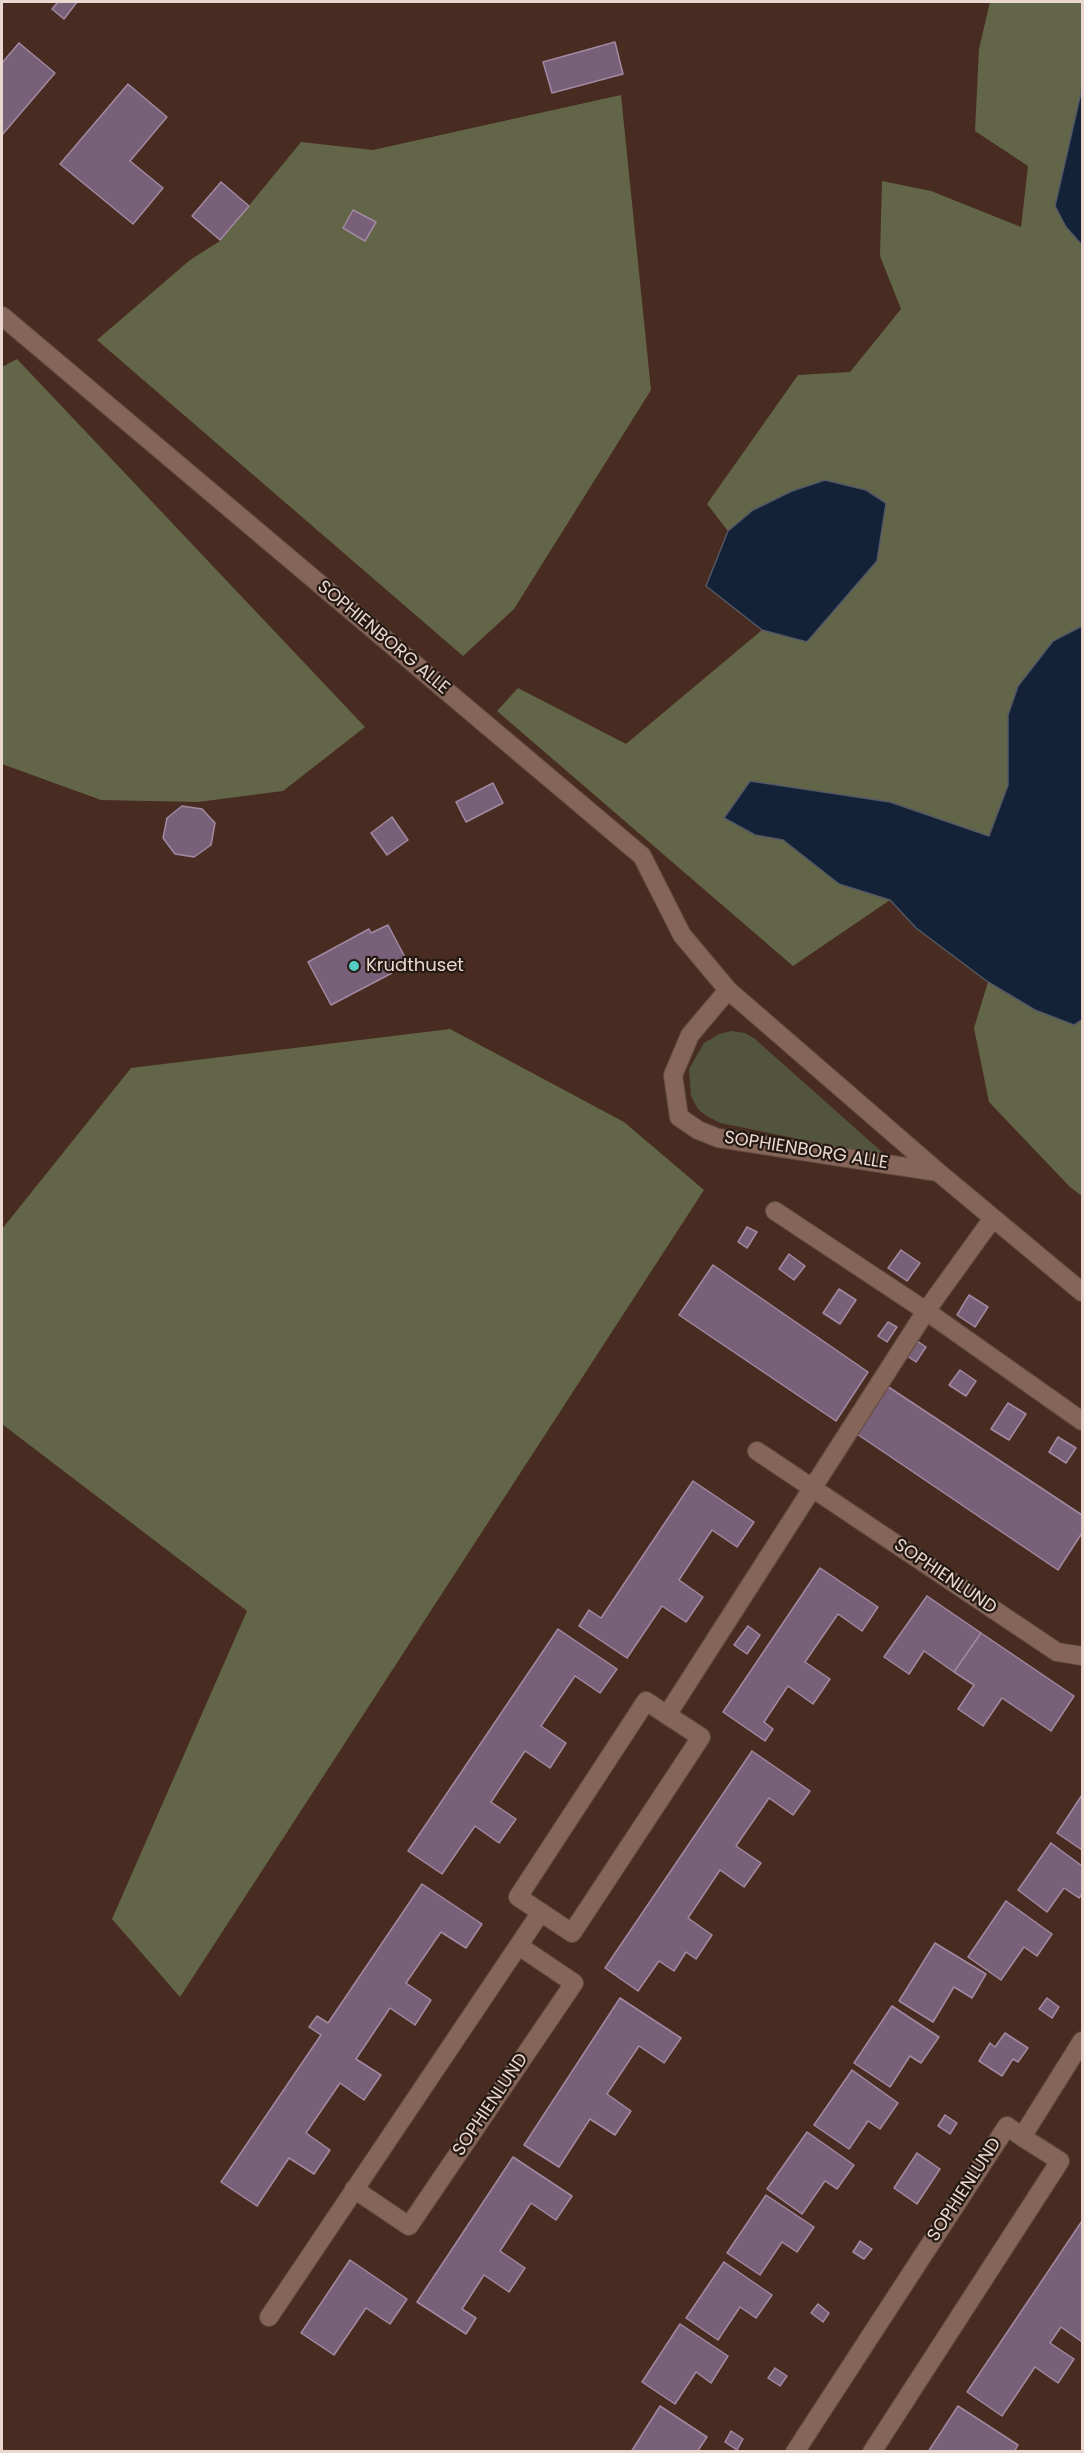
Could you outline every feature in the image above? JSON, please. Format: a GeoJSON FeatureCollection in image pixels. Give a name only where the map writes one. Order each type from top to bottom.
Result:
{"type":"FeatureCollection","features":[{"type":"Feature","properties":{"kind":"street","name":"SOPHIENBORG ALLE"},"geometry":{"type":"LineString","coordinates":[[2,316],[642,856],[682,935],[728,990],[938,1172],[1083,1292]]}},
{"type":"Feature","properties":{"kind":"street","name":"SOPHIENBORG ALLE"},"geometry":{"type":"LineString","coordinates":[[728,990],[690,1035],[673,1075],[680,1117],[698,1130],[718,1138],[938,1172]]}},
{"type":"Feature","properties":{"kind":"street"},"geometry":{"type":"LineString","coordinates":[[775,1211],[926,1311],[1083,1421]]}},
{"type":"Feature","properties":{"kind":"street"},"geometry":{"type":"LineString","coordinates":[[667,1715],[926,1311],[993,1218]]}},
{"type":"Feature","properties":{"kind":"street","name":"SOPHIENLUND"},"geometry":{"type":"LineString","coordinates":[[757,1451],[1057,1652],[1083,1656]]}},
{"type":"Feature","properties":{"kind":"street"},"geometry":{"type":"LineString","coordinates":[[646,1701],[667,1715],[701,1737],[572,1933],[518,1897],[646,1701]]}},
{"type":"Feature","properties":{"kind":"street"},"geometry":{"type":"LineString","coordinates":[[268,2317],[541,1912]]}},
{"type":"Feature","properties":{"kind":"street","name":"SOPHIENLUND"},"geometry":{"type":"LineString","coordinates":[[354,2189],[410,2226],[574,1983],[519,1946]]}},
{"type":"Feature","properties":{"kind":"street","name":"SOPHIENLUND"},"geometry":{"type":"LineString","coordinates":[[1022,2136],[1083,2041]]}},
{"type":"Feature","properties":{"kind":"street","name":"SOPHIENLUND"},"geometry":{"type":"LineString","coordinates":[[795,2451],[1006,2126],[1060,2161],[872,2451]]}},
{"type":"Feature","properties":{"kind":"green space"},"geometry":{"type":"Polygon","coordinates":[[[990,2],[1082,2],[1082,88],[1055,206],[1066,227],[1082,245],[1082,626],[1053,641],[1008,715],[1008,785],[989,837],[890,802],[755,835],[783,840],[839,884],[890,900],[793,966],[497,711],[518,688],[626,744],[762,630],[807,641],[753,510],[728,531],[707,504],[798,375],[850,372],[901,309],[880,256],[882,181],[931,191],[1021,227],[1028,166],[975,131],[979,49],[990,2]]]}},
{"type":"Feature","properties":{"kind":"green space"},"geometry":{"type":"Polygon","coordinates":[[[621,95],[651,390],[514,609],[463,656],[97,340],[190,260],[220,241],[301,142],[373,150],[621,95]]]}},
{"type":"Feature","properties":{"kind":"green space"},"geometry":{"type":"Polygon","coordinates":[[[17,359],[365,727],[283,791],[198,802],[101,800],[2,764],[2,367],[17,359]]]}},
{"type":"Feature","properties":{"kind":"green space"},"geometry":{"type":"Polygon","coordinates":[[[988,982],[1035,1010],[1074,1025],[1082,1020],[1082,1196],[1070,1187],[989,1102],[974,1028],[988,982]]]}},
{"type":"Feature","properties":{"kind":"green space"},"geometry":{"type":"Polygon","coordinates":[[[450,1029],[624,1122],[704,1190],[180,1997],[112,1919],[247,1611],[2,1424],[2,1229],[131,1068],[450,1029]]]}},
{"type":"Feature","properties":{"kind":"green space"},"geometry":{"type":"Polygon","coordinates":[[[731,1031],[745,1033],[755,1039],[882,1152],[883,1156],[720,1123],[705,1115],[698,1109],[691,1096],[689,1069],[704,1043],[719,1034],[731,1031]]]}},
{"type":"Feature","properties":{"kind":"water"},"geometry":{"type":"Polygon","coordinates":[[[1082,88],[1082,245],[1066,227],[1055,206],[1082,88]]]}},
{"type":"Feature","properties":{"kind":"water"},"geometry":{"type":"Polygon","coordinates":[[[825,480],[866,490],[886,503],[877,561],[807,642],[762,630],[706,586],[728,531],[753,510],[792,491],[825,480]]]}},
{"type":"Feature","properties":{"kind":"water"},"geometry":{"type":"Polygon","coordinates":[[[1082,626],[1082,1020],[1074,1025],[1035,1010],[988,982],[916,928],[890,900],[839,884],[783,840],[755,835],[724,818],[750,781],[890,802],[989,836],[1008,785],[1008,715],[1018,686],[1053,641],[1082,626]]]}},
{"type":"Feature","properties":{"kind":"building"},"geometry":{"type":"Polygon","coordinates":[[[58,2],[77,2],[64,19],[52,9],[58,2]]]}},
{"type":"Feature","properties":{"kind":"building"},"geometry":{"type":"Polygon","coordinates":[[[615,42],[623,74],[552,93],[543,62],[615,42]]]}},
{"type":"Feature","properties":{"kind":"building"},"geometry":{"type":"Polygon","coordinates":[[[19,43],[55,73],[2,135],[2,63],[19,43]]]}},
{"type":"Feature","properties":{"kind":"building"},"geometry":{"type":"Polygon","coordinates":[[[128,84],[167,117],[130,161],[163,188],[133,224],[60,164],[128,84]]]}},
{"type":"Feature","properties":{"kind":"building"},"geometry":{"type":"Polygon","coordinates":[[[221,182],[249,206],[220,240],[192,216],[221,182]]]}},
{"type":"Feature","properties":{"kind":"building"},"geometry":{"type":"Polygon","coordinates":[[[353,210],[376,222],[365,241],[343,228],[353,210]]]}},
{"type":"Feature","properties":{"kind":"building"},"geometry":{"type":"Polygon","coordinates":[[[493,783],[503,803],[466,822],[456,802],[493,783]]]}},
{"type":"Feature","properties":{"kind":"building"},"geometry":{"type":"Polygon","coordinates":[[[182,806],[202,809],[215,823],[211,845],[194,857],[175,854],[163,838],[167,818],[182,806]]]}},
{"type":"Feature","properties":{"kind":"building"},"geometry":{"type":"Polygon","coordinates":[[[392,817],[408,840],[387,855],[371,833],[392,817]]]}},
{"type":"Feature","properties":{"kind":"building","name":"Krudthuset"},"geometry":{"type":"Polygon","coordinates":[[[388,925],[407,961],[390,970],[392,973],[331,1005],[308,962],[369,929],[371,933],[388,925]]]}},
{"type":"Feature","properties":{"kind":"building"},"geometry":{"type":"Polygon","coordinates":[[[747,1227],[757,1232],[747,1248],[738,1242],[747,1227]]]}},
{"type":"Feature","properties":{"kind":"building"},"geometry":{"type":"Polygon","coordinates":[[[901,1250],[920,1263],[907,1281],[888,1268],[901,1250]]]}},
{"type":"Feature","properties":{"kind":"building"},"geometry":{"type":"Polygon","coordinates":[[[789,1254],[805,1266],[794,1280],[779,1269],[789,1254]]]}},
{"type":"Feature","properties":{"kind":"building"},"geometry":{"type":"Polygon","coordinates":[[[713,1265],[868,1372],[836,1421],[679,1315],[713,1265]]]}},
{"type":"Feature","properties":{"kind":"building"},"geometry":{"type":"Polygon","coordinates":[[[839,1289],[856,1300],[840,1324],[823,1313],[839,1289]]]}},
{"type":"Feature","properties":{"kind":"building"},"geometry":{"type":"Polygon","coordinates":[[[969,1295],[988,1307],[975,1327],[957,1315],[969,1295]]]}},
{"type":"Feature","properties":{"kind":"building"},"geometry":{"type":"Polygon","coordinates":[[[888,1322],[897,1327],[887,1342],[878,1336],[888,1322]]]}},
{"type":"Feature","properties":{"kind":"building"},"geometry":{"type":"Polygon","coordinates":[[[917,1341],[926,1347],[916,1362],[907,1356],[917,1341]]]}},
{"type":"Feature","properties":{"kind":"building"},"geometry":{"type":"Polygon","coordinates":[[[960,1370],[976,1381],[966,1396],[949,1385],[960,1370]]]}},
{"type":"Feature","properties":{"kind":"building"},"geometry":{"type":"Polygon","coordinates":[[[884,1384],[1082,1515],[1082,1533],[1058,1570],[854,1432],[884,1384]]]}},
{"type":"Feature","properties":{"kind":"building"},"geometry":{"type":"Polygon","coordinates":[[[1008,1403],[1026,1414],[1009,1440],[991,1429],[1008,1403]]]}},
{"type":"Feature","properties":{"kind":"building"},"geometry":{"type":"Polygon","coordinates":[[[1058,1437],[1076,1448],[1066,1463],[1049,1452],[1058,1437]]]}},
{"type":"Feature","properties":{"kind":"building"},"geometry":{"type":"Polygon","coordinates":[[[693,1481],[754,1522],[737,1547],[712,1530],[679,1580],[703,1597],[686,1622],[662,1606],[627,1658],[579,1626],[589,1610],[601,1618],[693,1481]]]}},
{"type":"Feature","properties":{"kind":"building"},"geometry":{"type":"Polygon","coordinates":[[[820,1568],[878,1607],[862,1631],[838,1614],[805,1662],[830,1679],[813,1704],[788,1686],[764,1722],[773,1729],[765,1741],[723,1712],[820,1568]]]}},
{"type":"Feature","properties":{"kind":"building"},"geometry":{"type":"Polygon","coordinates":[[[927,1596],[981,1633],[954,1672],[924,1651],[909,1674],[884,1657],[927,1596]]]}},
{"type":"Feature","properties":{"kind":"building"},"geometry":{"type":"Polygon","coordinates":[[[748,1626],[760,1635],[747,1654],[734,1645],[748,1626]]]}},
{"type":"Feature","properties":{"kind":"building"},"geometry":{"type":"Polygon","coordinates":[[[558,1629],[617,1669],[600,1693],[575,1676],[541,1726],[566,1743],[550,1768],[525,1751],[491,1802],[516,1819],[499,1843],[475,1826],[442,1874],[408,1851],[558,1629]]]}},
{"type":"Feature","properties":{"kind":"building"},"geometry":{"type":"Polygon","coordinates":[[[981,1633],[1074,1696],[1051,1731],[1002,1698],[983,1726],[958,1709],[974,1685],[954,1672],[981,1633]]]}},
{"type":"Feature","properties":{"kind":"building"},"geometry":{"type":"Polygon","coordinates":[[[752,1751],[810,1791],[793,1815],[769,1798],[736,1846],[761,1863],[744,1887],[720,1870],[688,1918],[712,1935],[696,1959],[686,1952],[674,1971],[659,1961],[638,1991],[605,1968],[752,1751]]]}},
{"type":"Feature","properties":{"kind":"building"},"geometry":{"type":"Polygon","coordinates":[[[1082,1795],[1082,1850],[1057,1833],[1082,1795]]]}},
{"type":"Feature","properties":{"kind":"building"},"geometry":{"type":"Polygon","coordinates":[[[1051,1843],[1082,1866],[1082,1894],[1079,1898],[1064,1888],[1047,1912],[1018,1890],[1051,1843]]]}},
{"type":"Feature","properties":{"kind":"building"},"geometry":{"type":"Polygon","coordinates":[[[422,1884],[482,1924],[466,1948],[441,1932],[406,1983],[431,2000],[415,2025],[390,2008],[356,2059],[381,2075],[364,2100],[340,2083],[306,2133],[330,2150],[314,2174],[289,2158],[257,2206],[221,2182],[321,2035],[309,2027],[317,2016],[328,2023],[422,1884]]]}},
{"type":"Feature","properties":{"kind":"building"},"geometry":{"type":"Polygon","coordinates":[[[1006,1901],[1052,1934],[1037,1956],[1024,1947],[1001,1980],[968,1957],[1006,1901]]]}},
{"type":"Feature","properties":{"kind":"building"},"geometry":{"type":"Polygon","coordinates":[[[935,1943],[986,1974],[972,1998],[954,1987],[933,2022],[899,2001],[935,1943]]]}},
{"type":"Feature","properties":{"kind":"building"},"geometry":{"type":"Polygon","coordinates":[[[620,1998],[681,2038],[664,2063],[639,2046],[607,2094],[631,2111],[615,2135],[590,2119],[559,2167],[524,2145],[620,1998]]]}},
{"type":"Feature","properties":{"kind":"building"},"geometry":{"type":"Polygon","coordinates":[[[1047,1998],[1059,2007],[1052,2018],[1039,2009],[1047,1998]]]}},
{"type":"Feature","properties":{"kind":"building"},"geometry":{"type":"Polygon","coordinates":[[[892,2006],[939,2037],[921,2063],[910,2056],[890,2087],[854,2063],[892,2006]]]}},
{"type":"Feature","properties":{"kind":"building"},"geometry":{"type":"Polygon","coordinates":[[[1005,2033],[1028,2048],[1018,2062],[1013,2059],[1002,2076],[979,2061],[990,2043],[995,2047],[1005,2033]]]}},
{"type":"Feature","properties":{"kind":"building"},"geometry":{"type":"Polygon","coordinates":[[[852,2070],[898,2103],[880,2129],[868,2121],[849,2149],[814,2125],[852,2070]]]}},
{"type":"Feature","properties":{"kind":"building"},"geometry":{"type":"Polygon","coordinates":[[[945,2115],[957,2123],[950,2134],[938,2126],[945,2115]]]}},
{"type":"Feature","properties":{"kind":"building"},"geometry":{"type":"Polygon","coordinates":[[[807,2132],[854,2165],[837,2189],[825,2181],[802,2214],[767,2189],[807,2132]]]}},
{"type":"Feature","properties":{"kind":"building"},"geometry":{"type":"Polygon","coordinates":[[[917,2153],[940,2169],[917,2204],[894,2188],[917,2153]]]}},
{"type":"Feature","properties":{"kind":"building"},"geometry":{"type":"Polygon","coordinates":[[[513,2157],[572,2196],[556,2220],[531,2203],[500,2251],[525,2268],[509,2292],[484,2275],[462,2309],[476,2318],[466,2334],[417,2302],[513,2157]]]}},
{"type":"Feature","properties":{"kind":"building"},"geometry":{"type":"Polygon","coordinates":[[[766,2195],[814,2227],[797,2252],[782,2242],[760,2275],[727,2253],[766,2195]]]}},
{"type":"Feature","properties":{"kind":"building"},"geometry":{"type":"Polygon","coordinates":[[[1082,2221],[1082,2342],[1061,2327],[1050,2343],[1074,2359],[1058,2383],[1035,2367],[1002,2416],[967,2392],[1082,2221]]]}},
{"type":"Feature","properties":{"kind":"building"},"geometry":{"type":"Polygon","coordinates":[[[860,2241],[872,2249],[864,2259],[853,2252],[860,2241]]]}},
{"type":"Feature","properties":{"kind":"building"},"geometry":{"type":"Polygon","coordinates":[[[350,2260],[407,2299],[390,2324],[366,2308],[334,2355],[301,2333],[350,2260]]]}},
{"type":"Feature","properties":{"kind":"building"},"geometry":{"type":"Polygon","coordinates":[[[724,2262],[772,2295],[756,2318],[740,2307],[718,2340],[686,2318],[724,2262]]]}},
{"type":"Feature","properties":{"kind":"building"},"geometry":{"type":"Polygon","coordinates":[[[818,2304],[829,2313],[823,2322],[811,2313],[818,2304]]]}},
{"type":"Feature","properties":{"kind":"building"},"geometry":{"type":"Polygon","coordinates":[[[680,2324],[728,2356],[711,2383],[696,2372],[675,2404],[642,2382],[680,2324]]]}},
{"type":"Feature","properties":{"kind":"building"},"geometry":{"type":"Polygon","coordinates":[[[775,2368],[787,2376],[780,2386],[768,2378],[775,2368]]]}},
{"type":"Feature","properties":{"kind":"building"},"geometry":{"type":"Polygon","coordinates":[[[660,2406],[707,2437],[697,2452],[631,2452],[660,2406]]]}},
{"type":"Feature","properties":{"kind":"building"},"geometry":{"type":"Polygon","coordinates":[[[958,2406],[1018,2445],[1014,2452],[928,2452],[958,2406]]]}},
{"type":"Feature","properties":{"kind":"building"},"geometry":{"type":"Polygon","coordinates":[[[731,2431],[743,2439],[737,2450],[725,2442],[731,2431]]]}},
{"type":"Feature","properties":{"kind":"place","name":"Krudthuset"},"geometry":{"type":"Point","coordinates":[354,966]}}]}
